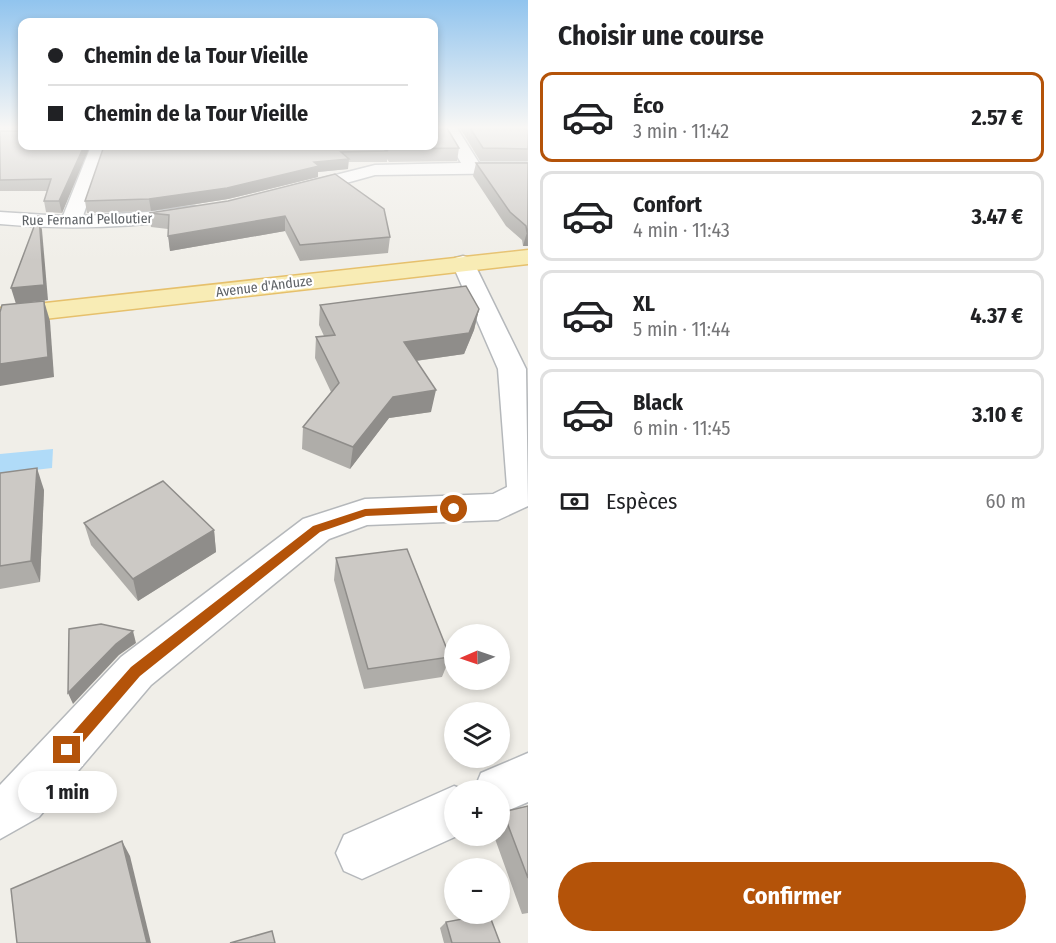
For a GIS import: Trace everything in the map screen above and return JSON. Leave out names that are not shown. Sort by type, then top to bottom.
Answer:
[{"type":"main road","name":"Avenue d'Anduze","points":[[0,316],[528,257]]},
{"type":"street","points":[[71,222],[89,172]]},
{"type":"street","points":[[286,193],[367,172]]},
{"type":"street","name":"Rue Fernand Pelloutier","points":[[0,218],[71,222],[151,219],[217,208]]},
{"type":"street","points":[[0,814],[22,800],[136,671],[316,529],[365,512],[498,507],[526,498],[512,369],[463,263]]},
{"type":"street","points":[[510,785],[528,777]]},
{"type":"street","points":[[362,854],[444,816]]},
{"type":"water","points":[[53,449],[52,468],[0,474],[0,454]]},
{"type":"building","points":[[0,172],[72,172],[59,201],[44,201],[51,179],[0,180]]},
{"type":"building","points":[[95,172],[294,172],[227,188],[149,199],[85,201]]},
{"type":"building","points":[[482,172],[528,172],[528,232],[526,226],[510,212]]},
{"type":"building","points":[[335,174],[384,209],[390,237],[300,245],[285,216],[168,236],[169,215],[149,213],[228,201]]},
{"type":"building","points":[[38,216],[44,285],[11,288]]},
{"type":"building","points":[[466,286],[479,309],[469,333],[404,342],[436,390],[393,397],[353,447],[303,427],[339,383],[316,337],[335,335],[320,305]]},
{"type":"building","points":[[44,301],[48,357],[0,364],[2,305]]},
{"type":"building","points":[[37,468],[31,561],[0,566],[0,473]]},
{"type":"building","points":[[163,481],[214,530],[133,579],[84,523]]},
{"type":"building","points":[[407,549],[444,642],[444,658],[368,669],[336,558]]},
{"type":"building","points":[[101,624],[133,631],[116,644],[68,693],[69,629]]},
{"type":"building","points":[[528,806],[528,878],[510,830],[510,810]]},
{"type":"building","points":[[122,841],[147,943],[17,943],[11,889]]},
{"type":"building","points":[[447,924],[493,924],[500,943],[452,943]]},
{"type":"building","points":[[272,931],[275,943],[230,943]]},
{"type":"route","points":[[67,750],[136,671],[316,529],[365,512],[454,509]]}]
